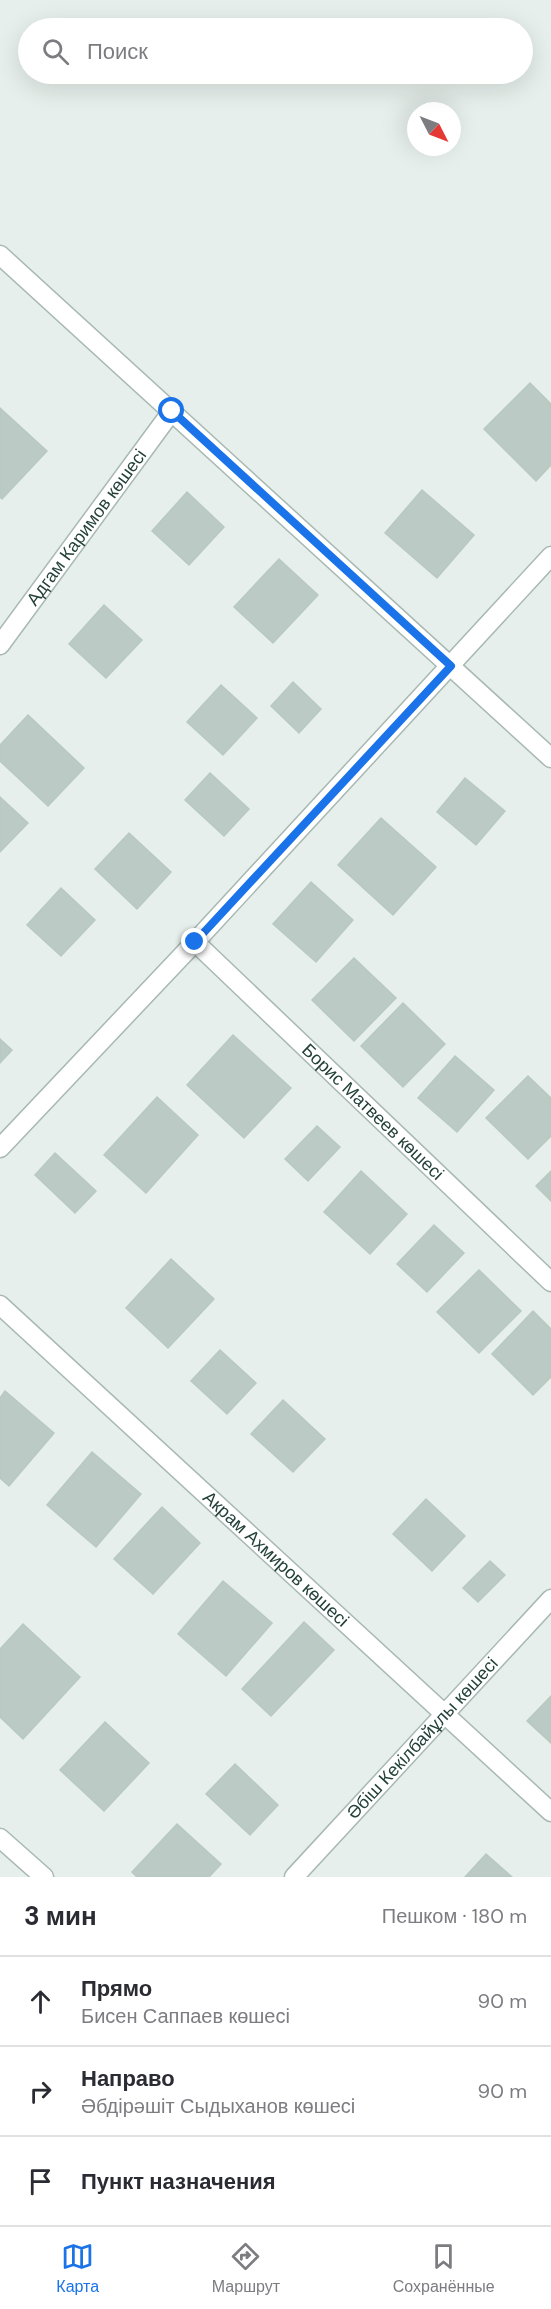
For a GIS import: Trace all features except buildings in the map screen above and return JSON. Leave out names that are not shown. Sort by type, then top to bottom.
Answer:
[{"type":"street","points":[[0,255],[551,758]]},
{"type":"street","name":"Адгам Каримов көшесі","points":[[0,645],[172,411]]},
{"type":"street","points":[[0,1148],[195,942],[551,556]]},
{"type":"street","name":"Борис Матвеев көшесі","points":[[195,942],[551,1282]]},
{"type":"street","name":"Акрам Ахмиров көшесі","points":[[0,1305],[551,1812]]},
{"type":"street","name":"Әбіш Кекілбайұлы көшесі","points":[[294,1877],[446,1716],[551,1599]]},
{"type":"street","points":[[0,1838],[44,1877]]},
{"type":"route","points":[[172,411],[451,666],[195,942]]}]
